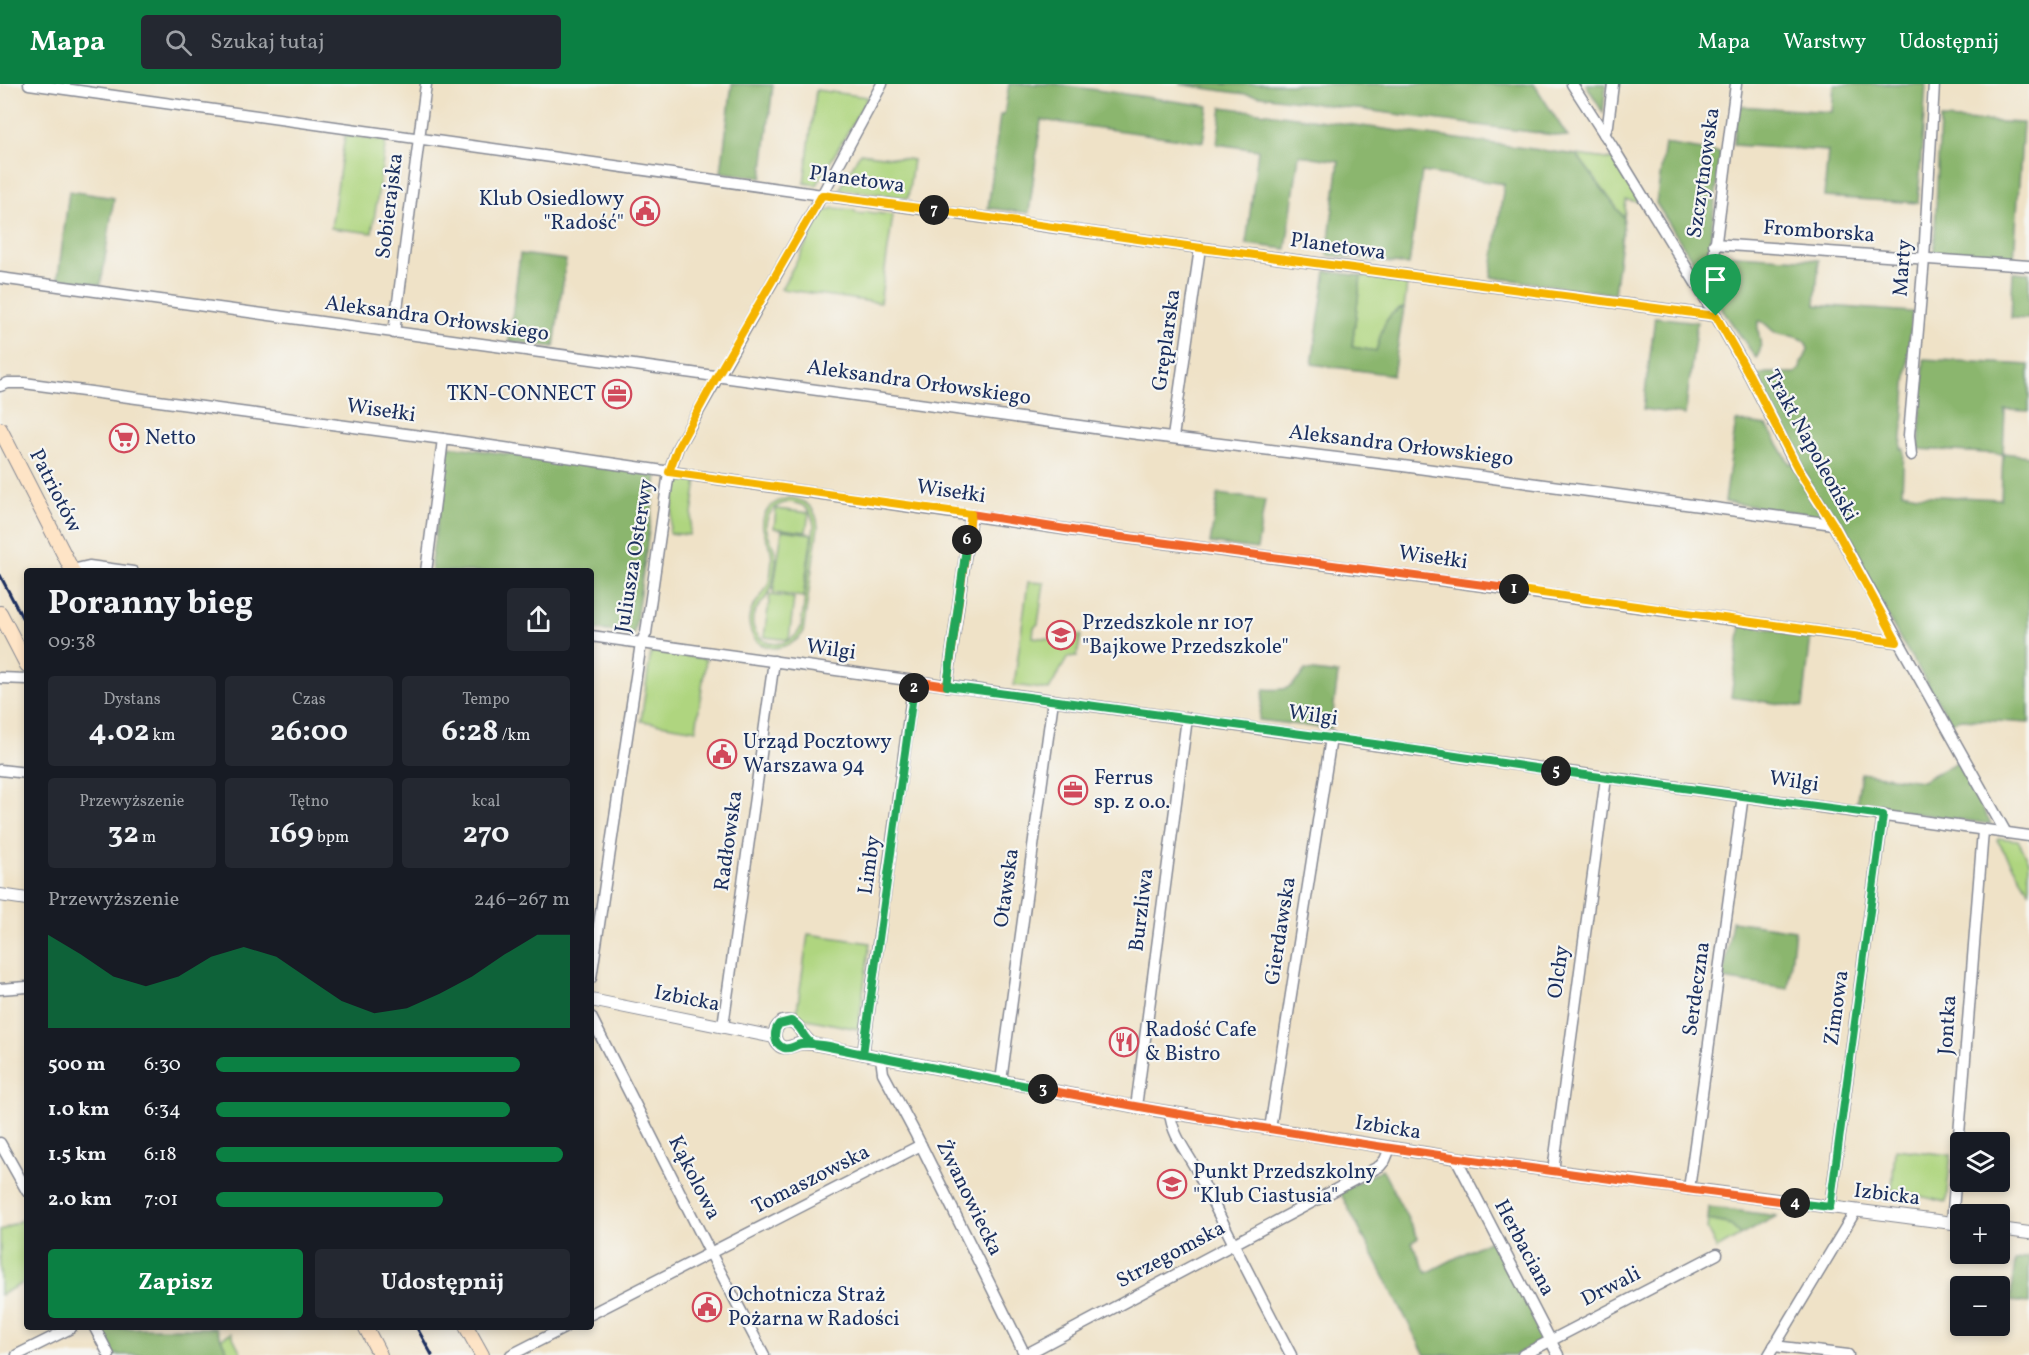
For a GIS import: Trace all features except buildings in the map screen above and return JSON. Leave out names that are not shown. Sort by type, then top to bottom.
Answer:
[{"type":"main road","name":"Patriotów","points":[[0,429],[71,568]]},
{"type":"main road","points":[[0,613],[24,659]]},
{"type":"main road","points":[[367,1330],[380,1355]]},
{"type":"main road","points":[[468,1330],[482,1355]]},
{"type":"street","name":"Planetowa","points":[[29,84],[1200,248],[1716,316]]},
{"type":"street","name":"Sobierajska","points":[[394,333],[426,84]]},
{"type":"street","name":"Juliusza Osterwy","points":[[594,958],[641,643],[646,633],[669,472],[678,447],[822,195],[882,84]]},
{"type":"street","name":"Trakt Napoleoński","points":[[1572,84],[1716,316],[1798,469],[1833,524],[1897,642],[2006,833]]},
{"type":"street","points":[[1604,134],[1608,126],[1612,84]]},
{"type":"street","name":"Szczytnowska","points":[[1708,304],[1736,84]]},
{"type":"street","name":"Marty","points":[[1911,455],[1909,435],[1924,259],[1934,84]]},
{"type":"street","name":"Fromborska","points":[[1714,244],[2029,266]]},
{"type":"street","name":"Gręplarska","points":[[1173,437],[1200,248]]},
{"type":"street","name":"Aleksandra Orłowskiego","points":[[0,278],[394,333],[1833,524]]},
{"type":"street","name":"Wisełki","points":[[0,386],[24,382],[443,439],[1103,535],[1897,642]]},
{"type":"street","points":[[426,568],[443,439]]},
{"type":"street","points":[[947,686],[971,514]]},
{"type":"street","points":[[83,568],[89,566],[104,568]]},
{"type":"street","name":"Wilgi","points":[[594,636],[2029,836]]},
{"type":"street","name":"Radłowska","points":[[723,1026],[774,661]]},
{"type":"street","points":[[0,678],[24,679]]},
{"type":"street","name":"Limby","points":[[863,1054],[915,681]]},
{"type":"street","name":"Otawska","points":[[1001,1081],[1053,700]]},
{"type":"street","name":"Burzliwa","points":[[1136,1107],[1187,718]]},
{"type":"street","name":"Gierdawska","points":[[1270,1129],[1331,738]]},
{"type":"street","points":[[0,770],[24,773]]},
{"type":"street","name":"Olchy","points":[[1552,1171],[1606,778]]},
{"type":"street","name":"Serdeczna","points":[[1689,1189],[1743,795]]},
{"type":"street","name":"Zimowa","points":[[1830,1207],[1883,815]]},
{"type":"street","name":"Jontka","points":[[1957,1204],[1983,831]]},
{"type":"street","points":[[0,895],[24,899]]},
{"type":"street","points":[[0,989],[24,987]]},
{"type":"street","name":"Izbicka","points":[[594,1001],[774,1037]]},
{"type":"street","points":[[787,1021],[796,1023],[800,1038],[790,1048],[777,1044],[774,1037],[776,1027],[787,1021]]},
{"type":"street","name":"Kąkolowa","points":[[594,1023],[765,1355]]},
{"type":"street","name":"Izbicka","points":[[800,1038],[813,1044],[881,1058],[1170,1113],[1456,1158],[1950,1222]]},
{"type":"street","name":"Żwanowiecka","points":[[881,1058],[883,1073],[921,1144],[1025,1355]]},
{"type":"street","points":[[1170,1113],[1174,1131],[1196,1169],[1291,1355]]},
{"type":"street","points":[[0,1143],[24,1186]]},
{"type":"street","name":"Tomaszowska","points":[[594,1312],[921,1144]]},
{"type":"street","name":"Strzegomska","points":[[1025,1355],[1380,1166],[1390,1148]]},
{"type":"street","name":"Herbaciana","points":[[1456,1158],[1558,1355]]},
{"type":"street","points":[[1848,1355],[1771,1350],[1856,1210]]},
{"type":"street","points":[[2010,1230],[2029,1233]]},
{"type":"street","name":"Drwali","points":[[1523,1355],[1717,1254]]},
{"type":"street","points":[[17,1355],[67,1330]]},
{"type":"street","points":[[96,1330],[109,1355]]},
{"type":"street","points":[[512,1355],[560,1330]]},
{"type":"green space","points":[[732,84],[773,85],[762,178],[721,172]]},
{"type":"green space","points":[[1009,84],[1055,84],[1208,106],[1203,142],[1041,120],[1029,213],[988,208],[1000,115],[1004,115]]},
{"type":"green space","points":[[1179,84],[1534,84],[1568,137],[1223,91]]},
{"type":"green space","points":[[1586,84],[1606,84],[1603,113]]},
{"type":"green space","points":[[1834,84],[1926,84],[1918,203],[1824,197],[1828,151],[1733,145],[1738,106],[1832,112]]},
{"type":"green space","points":[[816,90],[868,97],[817,185],[804,183]]},
{"type":"green space","points":[[1222,107],[1577,155],[1624,218],[1614,294],[1491,277],[1504,184],[1422,172],[1409,265],[1327,255],[1339,161],[1299,155],[1286,249],[1246,244],[1258,150],[1217,144]]},
{"type":"green space","points":[[1940,119],[2023,123],[2014,259],[1934,254]]},
{"type":"green space","points":[[345,135],[386,141],[372,233],[331,228]]},
{"type":"green space","points":[[1665,144],[1721,153],[1705,280],[1656,203]]},
{"type":"green space","points":[[860,153],[913,160],[908,198],[840,189]]},
{"type":"green space","points":[[1577,155],[1614,160],[1640,202],[1626,200],[1624,218]]},
{"type":"green space","points":[[69,191],[114,198],[101,285],[58,278]]},
{"type":"green space","points":[[833,208],[854,210],[862,214],[866,212],[893,215],[880,303],[781,289],[824,212]]},
{"type":"green space","points":[[520,254],[566,260],[554,347],[509,341]]},
{"type":"green space","points":[[1720,254],[1819,260],[1815,305],[1912,312],[1901,449],[1904,449],[1902,492],[1917,495],[2001,499],[2003,454],[1919,449],[1924,359],[2029,365],[2029,411],[2005,410],[2003,453],[2029,456],[2029,723],[1962,719],[1951,722],[1902,642],[1834,518],[1725,502],[1736,421],[1767,426],[1790,464],[1799,460],[1753,377],[1766,373],[1795,373],[1800,369],[1808,349],[1805,341],[1776,333],[1760,321],[1758,327],[1760,349],[1756,358],[1715,299]]},
{"type":"green space","points":[[1326,271],[1361,276],[1352,347],[1376,351],[1388,319],[1397,310],[1404,308],[1393,375],[1312,364]]},
{"type":"green space","points":[[2013,272],[2029,273],[2029,319],[2011,318]]},
{"type":"green space","points":[[1361,276],[1407,284],[1404,308],[1397,310],[1388,319],[1376,351],[1352,347]]},
{"type":"green space","points":[[1655,317],[1697,322],[1685,415],[1643,409]]},
{"type":"green space","points":[[449,446],[657,475],[634,634],[594,629],[594,568],[432,568]]},
{"type":"green space","points":[[677,477],[697,480],[689,535],[669,533]]},
{"type":"green space","points":[[1218,494],[1265,500],[1257,549],[1210,543]]},
{"type":"green space","points":[[789,498],[801,500],[810,506],[818,527],[803,633],[788,645],[770,647],[756,640],[751,632],[749,616],[770,578],[772,554],[763,530],[764,516],[771,506]],"holes":[[[789,502],[807,509],[812,516],[814,526],[801,627],[790,639],[776,644],[761,639],[756,633],[753,619],[756,610],[771,589],[775,572],[775,553],[767,531],[767,520],[775,508]]]},
{"type":"green space","points":[[776,509],[809,513],[806,532],[774,528]]},
{"type":"green space","points":[[782,530],[812,534],[803,597],[773,593]]},
{"type":"green space","points":[[1028,582],[1044,583],[1038,624],[1034,627],[1033,637],[1056,640],[1065,632],[1081,635],[1077,656],[1068,657],[1049,690],[1014,685]]},
{"type":"green space","points":[[770,595],[794,598],[789,640],[764,637]]},
{"type":"green space","points":[[1741,625],[1811,635],[1803,707],[1731,697]]},
{"type":"green space","points":[[651,651],[706,659],[696,730],[641,721]]},
{"type":"green space","points":[[1305,670],[1338,674],[1331,729],[1259,720],[1264,689],[1278,690],[1293,685]]},
{"type":"green space","points":[[1957,762],[1991,824],[1856,805],[1861,773],[1922,781]]},
{"type":"green space","points":[[1998,838],[2018,840],[2029,861],[2029,891],[1997,840]]},
{"type":"green space","points":[[1732,921],[1795,930],[1788,989],[1723,979]]},
{"type":"green space","points":[[808,934],[870,943],[858,1029],[796,1017]]},
{"type":"green space","points":[[1895,1149],[1950,1155],[1946,1202],[1892,1190]]},
{"type":"green space","points":[[1382,1169],[1418,1238],[1412,1243],[1427,1273],[1494,1238],[1546,1338],[1516,1355],[1425,1355],[1340,1192]]},
{"type":"green space","points":[[1709,1207],[1777,1216],[1741,1235],[1729,1224],[1708,1220]]},
{"type":"green space","points":[[24,1219],[24,1283],[0,1295],[0,1231]]},
{"type":"green space","points":[[1708,1220],[1729,1224],[1741,1235],[1717,1249],[1707,1229]]},
{"type":"green space","points":[[2029,1257],[2029,1303],[2010,1301],[2015,1261]]},
{"type":"green space","points":[[100,1330],[217,1330],[228,1353],[221,1355],[113,1355]]},
{"type":"green space","points":[[231,1333],[242,1355],[221,1355],[228,1353],[221,1338]]},
{"type":"railway","points":[[0,575],[24,621]]},
{"type":"railway","points":[[418,1330],[432,1355]]},
{"type":"place","name":"Klub Osiedlowy \"Radość\"","points":[[645,211]]},
{"type":"place","name":"TKN-CONNECT","points":[[617,394]]},
{"type":"place","name":"Netto","points":[[124,438]]},
{"type":"place","name":"Przedszkole nr 107 \"Bajkowe Przedszkole\"","points":[[1061,635]]},
{"type":"place","name":"Urząd Pocztowy Warszawa 94","points":[[722,754]]},
{"type":"place","name":"Ferrus sp. z o.o.","points":[[1073,790]]},
{"type":"place","name":"Radość Cafe & Bistro","points":[[1124,1042]]},
{"type":"place","name":"Punkt Przedszkolny \"Klub Ciastusia\"","points":[[1172,1184]]},
{"type":"place","name":"Ochotnicza Straż Pożarna w Radości","points":[[707,1307]]},
{"type":"route","points":[[1716,316],[822,195],[717,376],[678,447],[669,472],[971,514],[959,600],[947,686],[1883,815],[1830,1207],[1456,1158],[1136,1107],[813,1044],[804,1037],[799,1026],[791,1021],[782,1022],[776,1027],[774,1037],[777,1044],[790,1048],[799,1044],[813,1044],[863,1054],[888,875],[915,681],[947,686],[971,514],[1091,533],[1897,642],[1833,524],[1798,469],[1716,316]]}]
